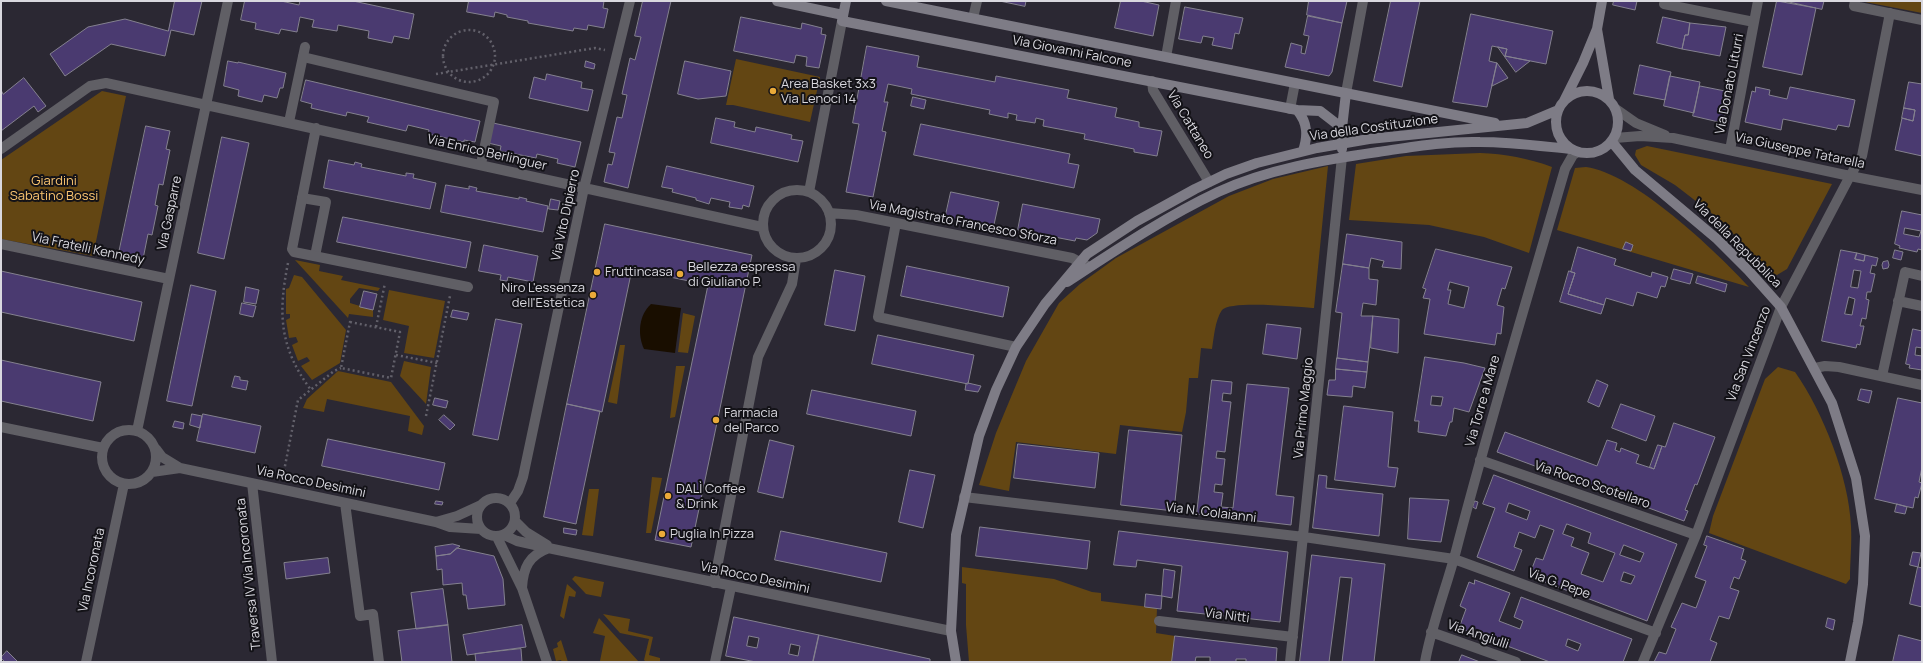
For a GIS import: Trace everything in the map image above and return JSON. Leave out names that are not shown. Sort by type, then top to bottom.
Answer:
[{"type":"street","name":"Via Gasparre","points":[[137,431],[228,1]]},
{"type":"street","name":"Via Vito Dipierro","points":[[510,503],[518,491],[523,477],[584,188],[630,1]]},
{"type":"street","name":"Via Giovanni Falcone","points":[[778,1],[843,18],[1152,81],[1294,109],[1320,111],[1342,128]]},
{"type":"street","points":[[809,192],[846,1]]},
{"type":"street","points":[[886,1],[1509,125]]},
{"type":"street","points":[[973,18],[977,1]]},
{"type":"street","points":[[1166,57],[1176,1]]},
{"type":"street","points":[[1342,157],[1342,128],[1346,93],[1363,1]]},
{"type":"street","points":[[1564,101],[1581,91],[1600,93],[1608,99],[1616,109],[1619,119],[1618,129],[1614,140],[1600,151],[1585,154],[1574,150],[1558,136],[1556,119],[1558,110],[1583,63],[1597,29],[1602,1]]},
{"type":"street","name":"Via Donato Liturri","points":[[1665,1],[1664,4],[1754,22]]},
{"type":"street","name":"Via Donato Liturri","points":[[1730,150],[1758,1]]},
{"type":"street","points":[[1855,1],[1854,6],[1922,20]]},
{"type":"street","name":"Via San Vincenzo","points":[[1643,662],[1696,535],[1781,306],[1862,156],[1890,13]]},
{"type":"street","points":[[1597,29],[1608,99]]},
{"type":"street","points":[[289,122],[305,47]]},
{"type":"street","points":[[303,57],[494,102],[481,164]]},
{"type":"street","name":"Via Cattaneo","points":[[1152,81],[1153,90],[1209,182]]},
{"type":"street","name":"Via Enrico Berlinguer","points":[[1,149],[90,86],[106,83],[481,164],[762,227]]},
{"type":"street","points":[[1295,83],[1294,109],[1304,118],[1306,127],[1307,136],[1303,151]]},
{"type":"street","name":"Via Giuseppe Tatarella","points":[[1616,109],[1636,123],[1673,138]]},
{"type":"street","name":"Via della Costituzione","points":[[956,662],[951,631],[956,535],[979,436],[996,390],[1016,347],[1045,304],[1087,254],[1136,221],[1209,182],[1257,163],[1303,151],[1377,138],[1528,123],[1558,110]]},
{"type":"street","points":[[316,128],[292,249],[294,252],[468,287]]},
{"type":"street","name":"Via Giuseppe Tatarella","points":[[1614,140],[1640,136],[1673,138],[1922,190]]},
{"type":"street","name":"Via della Repubblica","points":[[1614,140],[1635,170],[1717,239],[1781,306],[1815,368],[1832,403],[1856,478],[1865,536],[1863,584],[1858,622],[1850,662]]},
{"type":"street","name":"Via della Costituzione","points":[[1062,285],[1162,221],[1217,193],[1250,179],[1298,166],[1342,157],[1455,142],[1493,142],[1574,150]]},
{"type":"street","name":"Via Torre a Mare","points":[[1425,662],[1430,632],[1454,559],[1480,460],[1565,169],[1574,150]]},
{"type":"street","name":"Via Primo Maggio","points":[[1290,662],[1342,157]]},
{"type":"street","points":[[797,189],[818,196],[825,204],[829,213],[831,224],[830,234],[825,244],[817,252],[807,257],[796,259],[777,253],[764,237],[762,227],[763,216],[767,205],[775,196],[786,191],[797,189]]},
{"type":"street","points":[[302,198],[326,202],[315,256]]},
{"type":"street","name":"Via Magistrato Francesco Sforza","points":[[829,213],[856,215],[1072,258],[1089,267]]},
{"type":"street","points":[[896,224],[878,317],[1016,347]]},
{"type":"street","name":"Via Fratelli Kennedy","points":[[1,244],[169,279]]},
{"type":"street","points":[[714,584],[758,357],[792,284],[796,259]]},
{"type":"street","points":[[1882,376],[1905,272],[1922,276]]},
{"type":"street","points":[[1898,301],[1922,306]]},
{"type":"street","points":[[1815,368],[1839,366],[1922,384]]},
{"type":"street","points":[[1,427],[103,448]]},
{"type":"street","points":[[129,430],[137,431],[148,438],[156,449],[156,465],[152,472],[140,482],[124,484],[117,482],[106,472],[102,457],[103,448],[113,435],[129,430]]},
{"type":"street","name":"Via Rocco Desimini","points":[[156,449],[162,457],[180,468],[436,522],[450,527],[481,529],[491,536],[501,536],[551,549],[714,584],[951,631]]},
{"type":"street","name":"Via Rocco Scotellaro","points":[[1480,460],[1696,535]]},
{"type":"street","name":"Via Rocco Desimini","points":[[152,472],[180,468]]},
{"type":"street","name":"Traversa IV Via Incoronata","points":[[252,483],[272,662]]},
{"type":"street","name":"Via Incoronata","points":[[86,662],[124,484]]},
{"type":"street","name":"Via Rocco Desimini","points":[[436,522],[457,516],[481,505],[485,501],[498,498],[510,503],[514,510],[516,521],[526,532],[551,549]]},
{"type":"street","name":"Via N. Colaianni","points":[[964,498],[1304,537],[1454,559]]},
{"type":"street","points":[[345,503],[360,616],[373,614],[379,662]]},
{"type":"street","points":[[481,505],[477,518],[481,529]]},
{"type":"street","points":[[516,521],[511,530],[501,536],[522,588],[547,662]]},
{"type":"street","points":[[522,588],[523,575],[532,557],[539,552],[551,549]]},
{"type":"street","name":"Via G. Pepe","points":[[1454,559],[1656,632]]},
{"type":"street","points":[[715,662],[731,587]]},
{"type":"street","name":"Via Nitti","points":[[1159,621],[1293,636]]},
{"type":"street","name":"Via Angiulli","points":[[1430,632],[1516,662]]},
{"type":"path","points":[[461,30],[478,31],[485,35],[495,49],[494,64],[488,75],[480,80],[472,82],[458,80],[447,72],[442,56],[443,47],[453,34],[461,30]]},
{"type":"path","points":[[434,74],[596,48],[617,52]]},
{"type":"path","points":[[292,249],[282,292],[282,314],[285,340],[294,362],[311,390]]},
{"type":"path","points":[[376,327],[387,271]]},
{"type":"path","points":[[426,416],[453,284]]},
{"type":"path","points":[[280,489],[298,400],[334,371],[341,368],[391,378],[400,332],[350,322],[341,368]]},
{"type":"path","points":[[396,355],[437,363]]},
{"type":"green space","points":[[1860,1],[1922,1],[1922,13]]},
{"type":"green space","name":"Area Basket 3x3 Via Lenoci 14","points":[[736,59],[820,77],[810,122],[733,105],[726,105]]},
{"type":"green space","name":"Giardini Sabatino Bossi","points":[[102,91],[126,96],[93,256],[1,239],[1,160]]},
{"type":"green space","points":[[1647,146],[1832,184],[1787,269],[1777,275],[1766,271],[1723,222],[1675,185],[1641,165],[1635,155],[1636,150]]},
{"type":"green space","points":[[1480,153],[1516,157],[1552,167],[1529,253],[1484,237],[1429,225],[1349,220],[1356,164],[1406,156]]},
{"type":"green space","points":[[1328,166],[1314,308],[1238,305],[1222,310],[1216,324],[1212,349],[1201,348],[1198,378],[1189,378],[1186,412],[1182,432],[1120,425],[1116,454],[1016,442],[1009,491],[979,485],[996,433],[1026,361],[1059,303],[1080,284],[1116,258],[1229,196],[1273,179]]},
{"type":"green space","points":[[1586,167],[1605,172],[1627,183],[1650,198],[1696,235],[1749,287],[1557,230],[1575,168]]},
{"type":"green space","points":[[295,260],[320,265],[319,271],[343,276],[341,280],[380,288],[378,291],[359,288],[350,299],[350,303],[373,310],[373,317],[349,314],[348,318]]},
{"type":"green space","points":[[294,275],[302,277],[346,330],[340,363],[312,380],[301,366],[310,361],[307,357],[298,361],[292,345],[298,342],[296,337],[289,338],[286,320],[290,318],[290,314],[286,314],[286,289],[289,288]]},
{"type":"green space","points":[[389,290],[445,301],[434,358],[404,353],[409,326],[383,320]]},
{"type":"green space","points":[[683,313],[695,316],[688,353],[678,352]]},
{"type":"green space","points":[[620,345],[625,345],[617,404],[608,402]]},
{"type":"green space","points":[[404,361],[431,367],[426,404],[400,376]]},
{"type":"green space","points":[[676,366],[685,366],[675,417],[670,418]]},
{"type":"green space","points":[[1778,367],[1795,372],[1815,406],[1833,446],[1840,466],[1849,507],[1851,526],[1850,579],[1846,584],[1709,533],[1713,516],[1765,379]]},
{"type":"green space","points":[[338,371],[391,382],[424,426],[422,435],[408,431],[410,416],[327,399],[324,412],[303,408],[307,399]]},
{"type":"green space","points":[[652,477],[662,478],[651,533],[646,533]]},
{"type":"green space","points":[[589,489],[599,489],[593,536],[582,535]]},
{"type":"green space","points":[[962,567],[1054,579],[1092,592],[1101,593],[1101,601],[1157,608],[1156,633],[1175,636],[1172,662],[969,662],[966,625],[966,584],[962,583]]},
{"type":"green space","points":[[575,576],[604,582],[601,597],[586,594],[572,579]]},
{"type":"green space","points":[[567,584],[576,592],[575,597],[569,596],[564,619],[560,616]]},
{"type":"green space","points":[[603,614],[630,619],[628,631],[653,637],[649,655],[660,658],[660,662],[646,662],[644,660],[649,639],[620,633]]},
{"type":"green space","points":[[599,618],[639,662],[600,661],[605,636],[593,633]]},
{"type":"green space","points":[[561,640],[568,662],[562,662],[561,660],[556,661],[553,649],[558,647],[557,643]]},
{"type":"shaded area","points":[[651,304],[681,308],[675,353],[644,349],[640,337],[640,325],[647,308]]},
{"type":"building","points":[[175,1],[202,1],[194,35],[171,30],[165,56],[111,44],[65,76],[50,54],[88,27],[125,19],[168,31]]},
{"type":"building","points":[[245,1],[281,1],[299,5],[300,1],[353,1],[414,14],[409,39],[394,36],[392,43],[368,38],[369,31],[338,25],[337,31],[312,27],[314,20],[300,17],[297,32],[281,29],[279,34],[255,29],[256,23],[241,20]]},
{"type":"building","points":[[469,1],[604,1],[603,8],[608,9],[604,28],[588,25],[587,30],[574,28],[573,31],[528,23],[528,21],[507,17],[507,15],[495,12],[494,17],[467,12]]},
{"type":"building","points":[[643,1],[671,1],[628,188],[604,182],[608,164],[612,165],[615,153],[609,152],[617,117],[622,118],[627,95],[622,94],[630,58],[635,60],[641,37],[635,36]]},
{"type":"building","points":[[1000,1],[1026,1],[1025,6]]},
{"type":"building","points":[[1121,1],[1141,1],[1159,5],[1153,36],[1115,28]]},
{"type":"building","points":[[1309,1],[1347,1],[1342,23],[1307,15]]},
{"type":"building","points":[[1391,1],[1420,1],[1402,87],[1374,81]]},
{"type":"building","points":[[1614,1],[1637,1],[1635,10],[1613,5]]},
{"type":"building","points":[[1777,1],[1816,8],[1802,75],[1763,67]]},
{"type":"building","points":[[1785,1],[1824,1],[1822,9]]},
{"type":"building","points":[[1185,7],[1243,18],[1239,34],[1235,33],[1232,49],[1212,45],[1214,38],[1203,36],[1201,43],[1179,39]]},
{"type":"building","points":[[1471,14],[1553,31],[1546,64],[1505,56],[1507,49],[1492,46],[1489,61],[1497,63],[1487,107],[1453,102]]},
{"type":"building","points":[[1308,16],[1342,23],[1332,72],[1329,76],[1285,67],[1291,43],[1302,46],[1301,53],[1305,54],[1309,36],[1304,35]]},
{"type":"building","points":[[741,17],[801,29],[802,23],[822,28],[821,34],[826,35],[819,68],[806,66],[807,57],[796,55],[794,63],[734,51]]},
{"type":"building","points":[[1663,17],[1690,23],[1688,35],[1685,35],[1682,49],[1657,43]]},
{"type":"building","points":[[1690,23],[1726,27],[1720,56],[1682,49],[1685,35],[1688,35]]},
{"type":"building","points":[[867,46],[919,56],[917,67],[995,82],[996,76],[1069,90],[1067,98],[1117,108],[1115,117],[1139,122],[1139,127],[1162,131],[1157,156],[1134,152],[1134,149],[1084,139],[1085,134],[1043,126],[1044,120],[1036,118],[1035,123],[1016,120],[1017,115],[1008,113],[1008,118],[989,114],[990,110],[911,94],[912,89],[888,84],[884,102],[888,102],[882,131],[886,132],[873,197],[846,192],[859,124],[853,123]]},
{"type":"building","points":[[1498,47],[1507,49],[1505,56],[1530,61],[1516,72]]},
{"type":"building","points":[[228,61],[286,73],[283,88],[280,88],[277,98],[264,95],[262,102],[238,96],[239,90],[224,86]]},
{"type":"building","points":[[586,61],[595,64],[594,69],[585,67]]},
{"type":"building","points":[[685,61],[731,71],[726,96],[698,99],[678,94]]},
{"type":"building","points":[[1497,63],[1508,78],[1492,86]]},
{"type":"building","points":[[1640,65],[1671,72],[1665,100],[1634,94]]},
{"type":"building","points":[[547,74],[582,82],[581,88],[593,90],[588,111],[529,98],[534,77],[545,80]]},
{"type":"building","points":[[1670,76],[1700,82],[1694,113],[1664,106]]},
{"type":"building","points":[[24,78],[46,106],[38,112],[34,106],[1,131],[1,90],[3,94]]},
{"type":"building","points":[[306,80],[480,121],[475,142],[464,140],[464,142],[428,134],[429,130],[408,125],[406,131],[367,122],[369,117],[347,112],[346,116],[311,108],[312,104],[301,101]]},
{"type":"building","points":[[1909,82],[1922,84],[1922,156],[1895,150],[1902,118],[1913,121],[1915,110],[1904,108]]},
{"type":"building","points":[[1700,86],[1730,92],[1723,123],[1693,116]]},
{"type":"building","points":[[1756,87],[1770,90],[1769,95],[1787,99],[1790,87],[1855,100],[1849,127],[1838,125],[1836,130],[1783,119],[1781,130],[1745,122],[1752,91],[1755,92]]},
{"type":"building","points":[[913,97],[926,100],[924,109],[911,106]]},
{"type":"building","points":[[1904,108],[1915,110],[1913,121],[1902,118]]},
{"type":"building","points":[[716,118],[735,122],[734,127],[755,132],[756,127],[792,135],[791,139],[803,141],[798,162],[711,143]]},
{"type":"building","points":[[493,123],[581,142],[575,167],[557,163],[558,159],[537,154],[536,158],[500,151],[501,146],[488,143]]},
{"type":"building","points":[[921,124],[1070,154],[1068,163],[1079,165],[1074,188],[914,155]]},
{"type":"building","points":[[146,126],[170,131],[166,149],[170,150],[163,185],[159,184],[155,205],[158,206],[152,235],[148,234],[143,259],[119,253]]},
{"type":"building","points":[[222,137],[249,143],[224,259],[198,253]]},
{"type":"building","points":[[329,160],[354,165],[355,162],[362,164],[361,167],[406,176],[406,173],[414,174],[413,178],[436,183],[430,209],[324,188]]},
{"type":"building","points":[[667,166],[754,186],[749,207],[743,205],[742,209],[729,207],[730,202],[711,198],[709,204],[696,200],[696,198],[672,192],[673,189],[662,187]]},
{"type":"building","points":[[446,185],[469,189],[469,186],[477,188],[476,191],[519,199],[519,197],[527,199],[526,201],[548,206],[543,232],[441,212]]},
{"type":"building","points":[[951,192],[999,202],[993,229],[945,219]]},
{"type":"building","points":[[551,199],[560,201],[558,210],[549,209]]},
{"type":"building","points":[[1023,204],[1100,219],[1097,233],[1087,240],[1076,238],[1075,241],[1018,230]]},
{"type":"building","points":[[1902,211],[1922,215],[1922,250],[1918,249],[1917,252],[1899,248],[1900,246],[1895,244]],"holes":[[[1905,228],[1921,231],[1919,237],[1904,234]]]},
{"type":"building","points":[[343,217],[471,242],[466,268],[337,242]]},
{"type":"building","points":[[605,224],[752,255],[691,547],[655,540],[708,285],[632,269],[602,412],[567,404]]},
{"type":"building","points":[[1347,234],[1402,242],[1401,269],[1382,267],[1384,261],[1371,258],[1369,268],[1343,264]]},
{"type":"building","points":[[1626,242],[1633,245],[1631,251],[1623,249]]},
{"type":"building","points":[[484,245],[538,256],[533,282],[508,277],[507,281],[500,280],[501,275],[479,271]]},
{"type":"building","points":[[1578,247],[1616,259],[1614,265],[1651,277],[1652,272],[1668,277],[1665,287],[1661,286],[1657,298],[1637,292],[1633,306],[1606,298],[1604,305],[1568,294],[1575,273],[1571,272]]},
{"type":"building","points":[[1436,249],[1512,267],[1505,289],[1502,288],[1497,305],[1504,307],[1501,334],[1497,333],[1495,345],[1424,334],[1430,299],[1423,298],[1426,289],[1423,288]],"holes":[[[1450,282],[1469,287],[1464,308],[1448,304],[1451,290],[1448,290]]]},
{"type":"building","points":[[1841,250],[1857,253],[1855,259],[1864,261],[1865,255],[1878,258],[1876,266],[1872,265],[1870,273],[1875,274],[1871,292],[1867,292],[1866,299],[1869,300],[1866,319],[1862,318],[1860,326],[1864,326],[1860,345],[1857,344],[1856,348],[1822,341]],"holes":[[[1854,270],[1861,271],[1858,288],[1851,287]],[[1849,297],[1855,299],[1852,315],[1845,314]]]},
{"type":"building","points":[[1895,250],[1903,252],[1901,260],[1893,258]]},
{"type":"building","points":[[1857,253],[1865,255],[1864,261],[1855,259]]},
{"type":"building","points":[[1888,261],[1888,268],[1883,269],[1883,262]]},
{"type":"building","points":[[1343,264],[1369,268],[1369,279],[1378,280],[1376,305],[1363,303],[1361,316],[1373,316],[1368,362],[1337,358],[1342,313],[1336,312]]},
{"type":"building","points":[[907,266],[1009,287],[1003,317],[901,296]]},
{"type":"building","points":[[1674,269],[1693,274],[1690,284],[1671,279]]},
{"type":"building","points":[[835,270],[865,276],[855,331],[825,325]]},
{"type":"building","points":[[1,271],[142,302],[134,341],[1,312]]},
{"type":"building","points":[[1569,271],[1575,273],[1568,294],[1604,305],[1601,314],[1560,302]]},
{"type":"building","points":[[1698,276],[1727,284],[1725,292],[1696,283]]},
{"type":"building","points":[[191,285],[216,291],[192,406],[167,401]]},
{"type":"building","points":[[246,287],[259,290],[256,304],[244,302]]},
{"type":"building","points":[[364,291],[377,294],[373,310],[360,307]]},
{"type":"building","points":[[242,303],[256,306],[253,317],[240,314]]},
{"type":"building","points":[[453,310],[469,313],[467,320],[451,317]]},
{"type":"building","points":[[1373,316],[1399,319],[1398,353],[1371,348]]},
{"type":"building","points":[[496,319],[522,324],[498,440],[473,435]]},
{"type":"building","points":[[1267,324],[1301,328],[1297,359],[1263,354]]},
{"type":"building","points":[[1913,329],[1922,331],[1922,348],[1916,347],[1915,355],[1922,356],[1922,370],[1909,368],[1910,365],[1906,364]]},
{"type":"building","points":[[878,335],[974,355],[968,384],[872,364]]},
{"type":"building","points":[[1425,357],[1485,368],[1469,412],[1454,408],[1452,422],[1450,422],[1446,436],[1418,432],[1419,421],[1415,421]],"holes":[[[1432,396],[1443,397],[1441,406],[1431,405]]]},
{"type":"building","points":[[1337,358],[1368,362],[1367,372],[1336,369]]},
{"type":"building","points":[[1,360],[101,382],[93,421],[1,401]]},
{"type":"building","points":[[1336,369],[1367,372],[1365,388],[1353,386],[1352,397],[1327,395],[1329,380],[1335,380]]},
{"type":"building","points":[[235,376],[240,377],[240,380],[248,381],[246,390],[232,387]]},
{"type":"building","points":[[1212,380],[1232,382],[1231,394],[1223,393],[1222,401],[1231,402],[1225,452],[1217,451],[1216,458],[1225,459],[1222,485],[1215,484],[1214,492],[1223,493],[1221,507],[1233,508],[1247,384],[1289,388],[1276,495],[1294,497],[1291,525],[1197,514]]},
{"type":"building","points":[[1597,380],[1608,385],[1599,407],[1588,402]]},
{"type":"building","points":[[968,383],[981,386],[978,392],[965,390],[966,384]]},
{"type":"building","points":[[1861,389],[1872,391],[1869,403],[1858,400]]},
{"type":"building","points":[[812,390],[916,411],[911,436],[807,414]]},
{"type":"building","points":[[435,398],[448,401],[446,408],[433,405]]},
{"type":"building","points":[[1898,398],[1922,403],[1922,467],[1919,482],[1922,483],[1918,498],[1915,497],[1913,508],[1875,499]]},
{"type":"building","points":[[567,404],[600,411],[576,524],[544,517]]},
{"type":"building","points":[[1621,404],[1655,416],[1646,441],[1612,428]]},
{"type":"building","points":[[1344,406],[1393,412],[1388,467],[1398,468],[1395,487],[1335,480]]},
{"type":"building","points":[[192,414],[202,416],[200,428],[190,425]]},
{"type":"building","points":[[203,414],[261,426],[255,453],[197,441]]},
{"type":"building","points":[[444,415],[455,425],[450,430],[439,420]]},
{"type":"building","points":[[175,421],[184,423],[183,429],[173,427]]},
{"type":"building","points":[[1674,423],[1715,437],[1697,485],[1695,484],[1685,510],[1688,511],[1684,521],[1497,452],[1505,432],[1597,466],[1607,440],[1617,443],[1615,450],[1620,452],[1621,448],[1639,455],[1636,463],[1654,469],[1662,446],[1665,447]]},
{"type":"building","points":[[1129,430],[1182,435],[1174,511],[1121,505]]},
{"type":"building","points":[[328,439],[445,463],[439,490],[322,466]]},
{"type":"building","points":[[770,440],[794,446],[783,498],[758,492]]},
{"type":"building","points":[[1018,444],[1099,453],[1095,488],[1014,478]]},
{"type":"building","points":[[1658,445],[1662,446],[1654,469],[1650,467]]},
{"type":"building","points":[[910,470],[935,475],[923,528],[899,522]]},
{"type":"building","points":[[1319,475],[1327,476],[1326,488],[1383,494],[1379,536],[1313,528]]},
{"type":"building","points":[[1494,475],[1677,544],[1647,621],[1529,576],[1536,558],[1543,560],[1554,530],[1540,525],[1535,538],[1519,532],[1514,547],[1522,550],[1514,571],[1477,557],[1495,508],[1483,504]],"holes":[[[1509,503],[1530,511],[1527,520],[1506,512]],[[1567,524],[1591,533],[1588,543],[1615,553],[1603,582],[1581,574],[1589,553],[1571,546],[1574,538],[1563,534]],[[1624,545],[1644,553],[1640,562],[1620,555]],[[1624,572],[1635,576],[1631,584],[1621,581]]]},
{"type":"building","points":[[1410,498],[1449,500],[1441,542],[1408,539]]},
{"type":"building","points":[[436,501],[443,502],[442,505],[435,504]]},
{"type":"building","points":[[1475,501],[1478,502],[1476,509],[1473,507]]},
{"type":"building","points":[[1897,504],[1907,507],[1905,514],[1895,512]]},
{"type":"building","points":[[980,527],[1090,541],[1087,569],[976,556]]},
{"type":"building","points":[[564,528],[577,530],[576,535],[564,533]]},
{"type":"building","points":[[781,531],[887,553],[881,582],[775,560]]},
{"type":"building","points":[[1119,531],[1288,552],[1280,622],[1177,611],[1182,566],[1137,560],[1136,567],[1114,565]]},
{"type":"building","points":[[1707,536],[1744,549],[1741,559],[1746,561],[1739,579],[1734,577],[1730,588],[1739,591],[1729,619],[1719,616],[1710,640],[1717,643],[1710,662],[1654,662],[1659,652],[1666,654],[1676,629],[1671,627],[1682,603],[1696,608],[1706,581],[1695,577],[1707,546],[1704,545]]},
{"type":"building","points":[[453,544],[460,546],[450,554],[436,556],[435,547]]},
{"type":"building","points":[[457,548],[494,556],[503,579],[505,605],[468,609],[466,595],[463,595],[462,583],[443,585],[442,569],[437,570],[436,556],[450,554]]},
{"type":"building","points":[[1913,552],[1921,553],[1918,567],[1910,565]]},
{"type":"building","points":[[1312,555],[1385,564],[1374,662],[1342,662],[1352,578],[1340,577],[1329,662],[1300,662]]},
{"type":"building","points":[[328,558],[330,573],[286,579],[284,563]]},
{"type":"building","points":[[1918,567],[1922,568],[1922,607],[1910,604]]},
{"type":"building","points":[[1164,569],[1175,571],[1172,598],[1162,596]]},
{"type":"building","points":[[1475,580],[1510,593],[1499,621],[1520,629],[1523,621],[1514,617],[1521,597],[1632,639],[1623,662],[1550,662],[1459,628],[1466,609],[1460,606],[1469,582],[1474,584]],"holes":[[[1568,639],[1581,644],[1578,651],[1566,646]]]},
{"type":"building","points":[[443,589],[448,625],[416,629],[411,593]]},
{"type":"building","points":[[1146,594],[1162,596],[1161,609],[1145,607]]},
{"type":"building","points":[[734,617],[819,635],[813,662],[756,662],[726,656]],"holes":[[[749,636],[759,638],[757,648],[747,646]],[[791,644],[800,646],[798,656],[789,654]]]},
{"type":"building","points":[[1828,618],[1835,620],[1833,630],[1826,627]]},
{"type":"building","points":[[448,625],[452,662],[402,662],[398,631]]},
{"type":"building","points":[[522,625],[526,647],[467,655],[463,635]]},
{"type":"building","points":[[819,635],[930,659],[930,662],[813,662]]},
{"type":"building","points":[[1899,635],[1922,641],[1922,662],[1893,662]]},
{"type":"building","points":[[1175,636],[1277,648],[1276,662],[1246,662],[1246,659],[1236,659],[1236,662],[1210,662],[1210,657],[1196,657],[1195,662],[1172,662]]},
{"type":"building","points":[[521,649],[522,662],[476,662],[475,654]]},
{"type":"building","points":[[7,651],[18,662],[5,662],[1,658]]},
{"type":"building","points":[[1462,655],[1480,662],[1459,662]]},
{"type":"place","name":"Area Basket 3x3 Via Lenoci 14","points":[[773,91]]},
{"type":"place","name":"Fruttincasa","points":[[597,272]]},
{"type":"place","name":"Bellezza espressa di Giuliano P.","points":[[680,274]]},
{"type":"place","name":"Niro L'essenza dell'Estetica","points":[[593,295]]},
{"type":"place","name":"Farmacia del Parco","points":[[716,420]]},
{"type":"place","name":"DALÌ Coffee & Drink","points":[[668,496]]},
{"type":"place","name":"Puglia In Pizza","points":[[662,534]]}]
